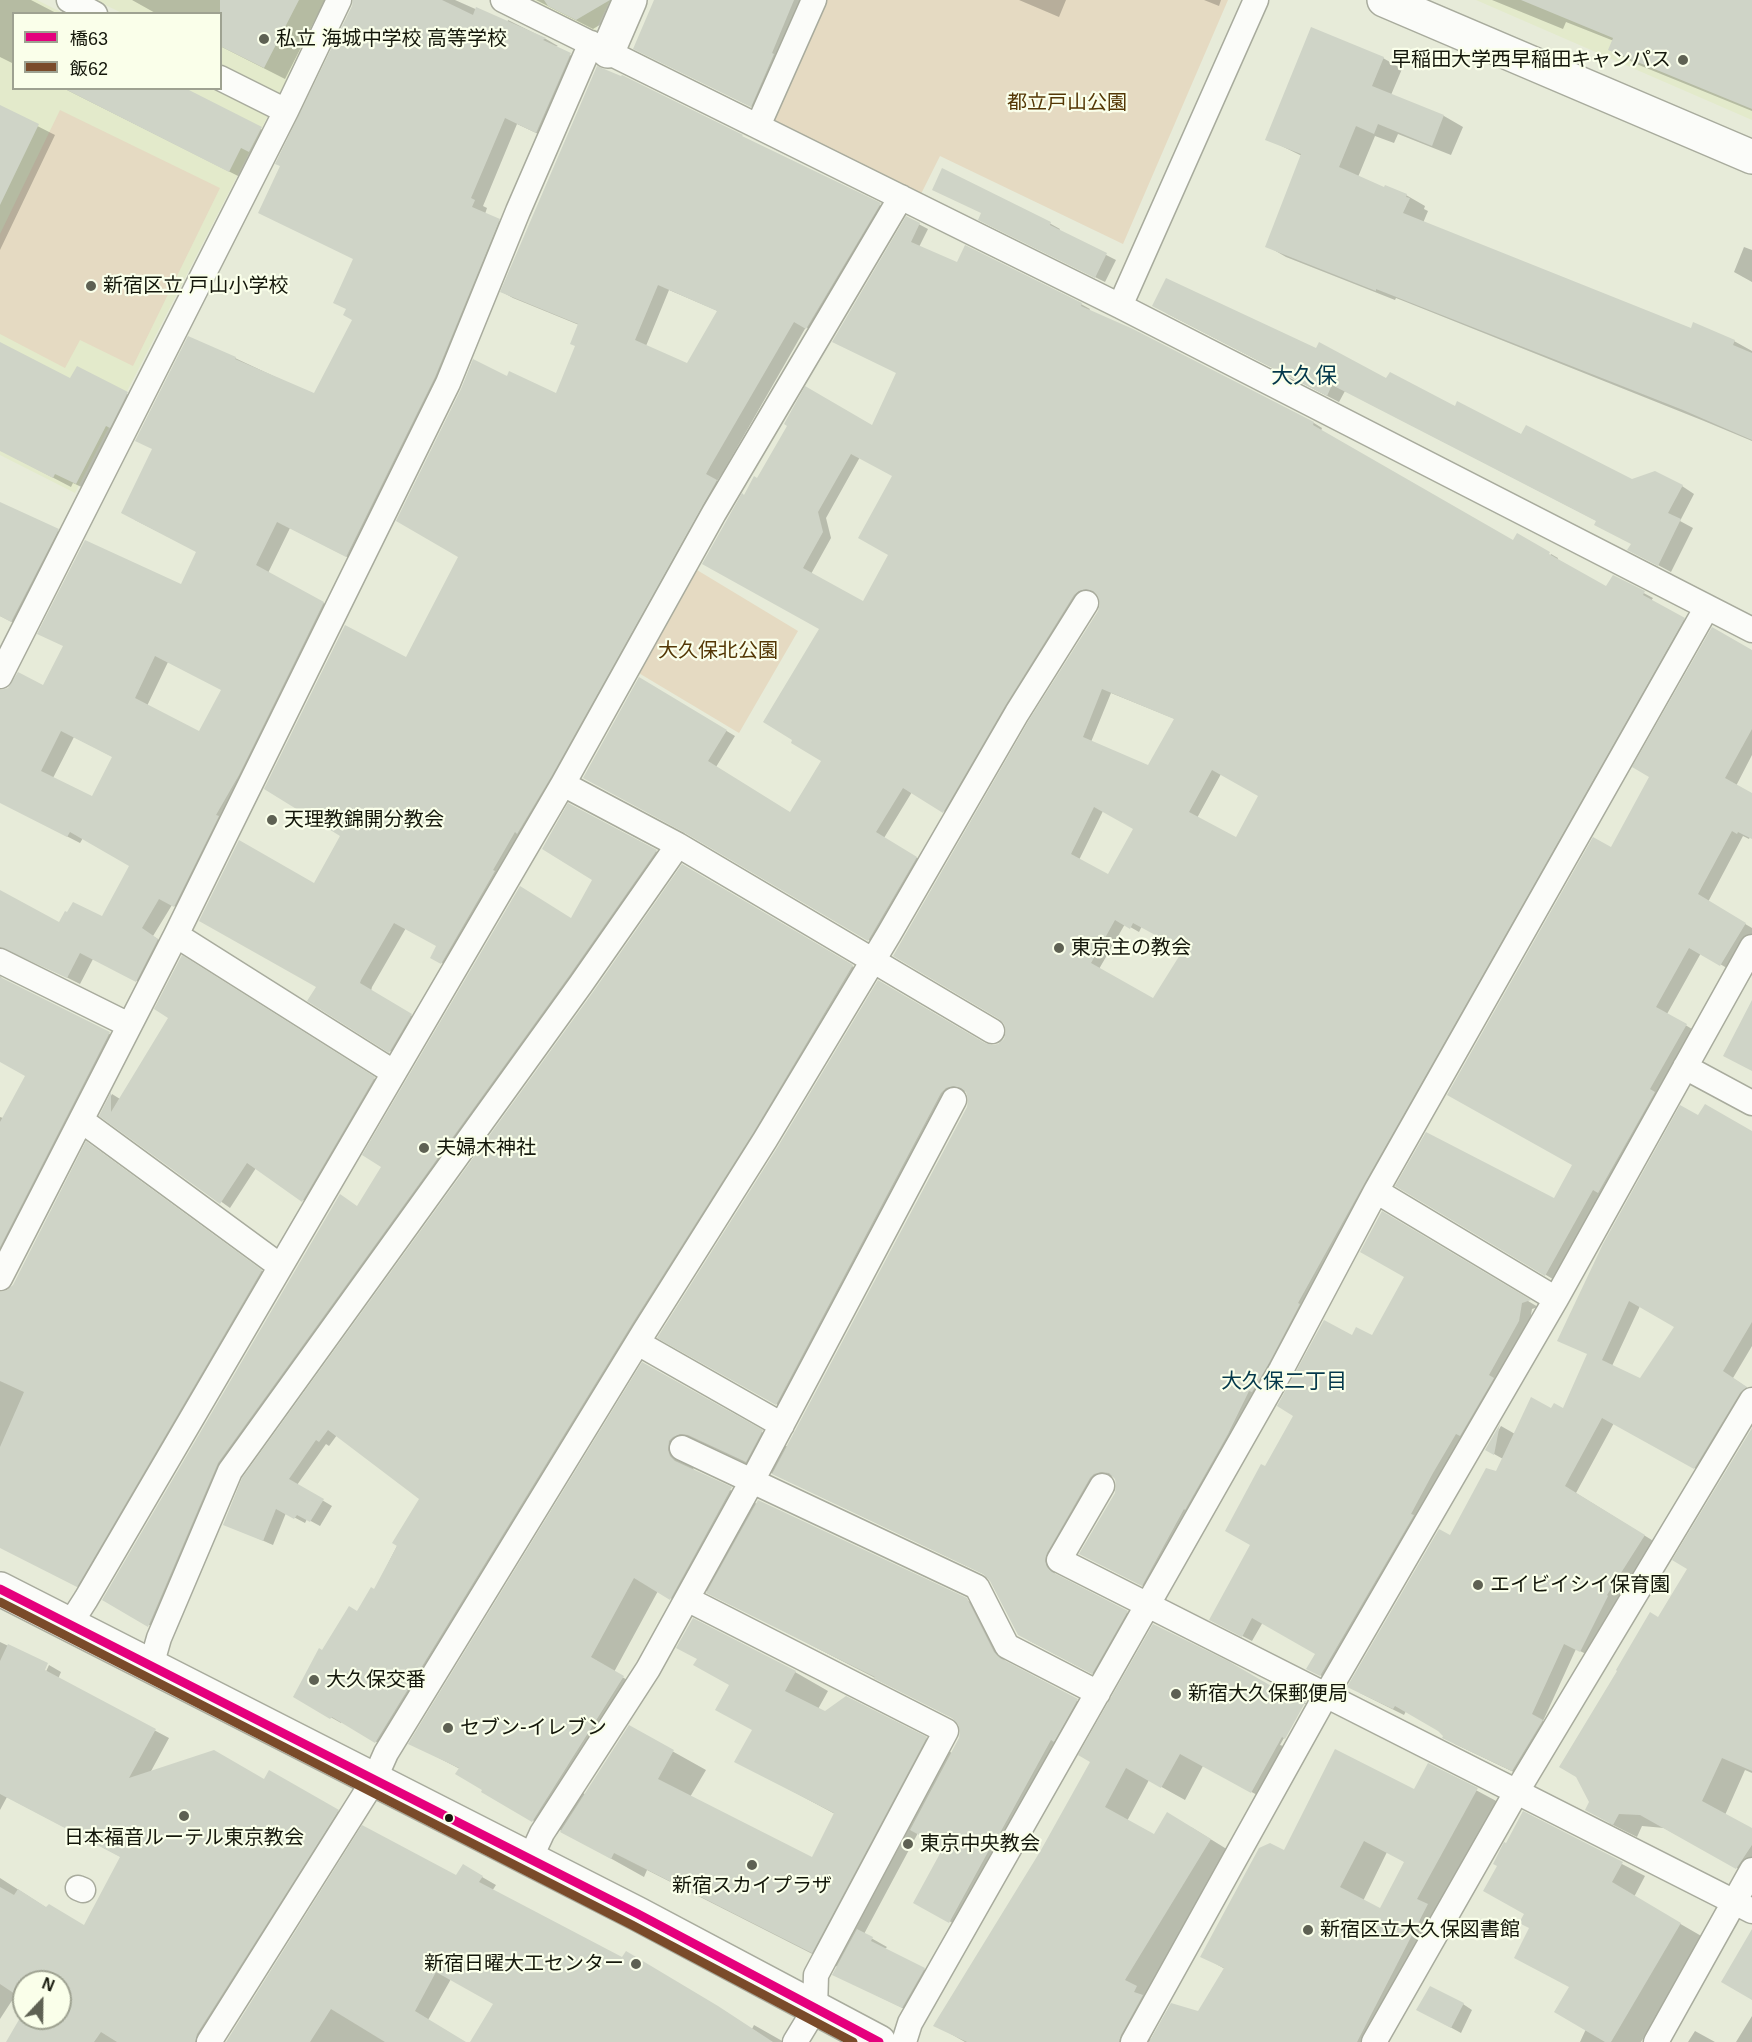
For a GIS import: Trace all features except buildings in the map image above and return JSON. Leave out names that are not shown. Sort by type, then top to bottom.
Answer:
[{"type":"main road","points":[[599,47],[630,0]]},
{"type":"main road","points":[[1384,0],[1752,158]]},
{"type":"main road","points":[[0,1589],[530,1859],[879,2042]]},
{"type":"street","points":[[69,0],[91,12]]},
{"type":"street","points":[[0,676],[286,111],[339,0]]},
{"type":"street","points":[[503,0],[1120,306],[1752,630]]},
{"type":"street","points":[[758,126],[814,0]]},
{"type":"street","points":[[1120,306],[1256,0]]},
{"type":"street","points":[[0,1278],[176,935],[448,383],[522,202],[599,47]]},
{"type":"street","points":[[222,79],[286,111]]},
{"type":"street","points":[[70,1624],[563,784],[714,513],[901,196]]},
{"type":"street","points":[[208,2042],[374,1780],[386,1753],[765,1140],[1017,713],[1086,603]]},
{"type":"street","points":[[904,2042],[910,2023],[1281,1370],[1376,1191],[1707,607]]},
{"type":"street","points":[[563,784],[678,845],[992,1031]]},
{"type":"street","points":[[151,1665],[159,1638],[230,1471],[581,984],[678,845]]},
{"type":"street","points":[[176,935],[393,1072]]},
{"type":"street","points":[[1133,2042],[1326,1695],[1556,1299],[1752,947]]},
{"type":"street","points":[[0,962],[129,1024]]},
{"type":"street","points":[[1684,1067],[1752,1103]]},
{"type":"street","points":[[530,1859],[542,1833],[648,1669],[752,1481],[954,1100]]},
{"type":"street","points":[[81,1120],[280,1266]]},
{"type":"street","points":[[1376,1191],[1556,1299]]},
{"type":"street","points":[[638,1343],[782,1425]]},
{"type":"street","points":[[1374,2042],[1517,1791],[1752,1400]]},
{"type":"street","points":[[682,1448],[977,1587],[1007,1646],[1098,1693]]},
{"type":"street","points":[[1102,1486],[1059,1560],[1743,1906]]},
{"type":"street","points":[[687,1599],[946,1731],[816,1975],[815,2009],[795,2042]]},
{"type":"street","points":[[1656,2042],[1743,1906],[1752,1870]]},
{"type":"shaded area","name":"新宿区立 戸山小学校","points":[[0,0],[37,0],[61,12],[12,12],[12,90],[215,90],[268,116],[75,493],[0,455]]},
{"type":"shaded area","name":"私立 海城中学校 高等学校","points":[[95,0],[327,0],[280,94],[222,65],[222,12],[120,12]]},
{"type":"shaded area","name":"私立 海城中学校 高等学校","points":[[517,0],[610,0],[593,36]]},
{"type":"shaded area","name":"早稲田大学西早稲田キャンパス","points":[[1476,0],[1752,0],[1752,120]]},
{"type":"green space","name":"都立戸山公園","points":[[813,0],[1228,0],[1123,244],[940,156],[921,194],[768,123]]},
{"type":"green space","points":[[60,110],[220,188],[133,366],[80,340],[65,368],[0,334],[0,234]]},
{"type":"green space","name":"大久保北公園","points":[[697,570],[798,631],[739,733],[637,672]]},
{"type":"transit line","name":"橋63","points":[[0,1589],[638,1914],[879,2042]]},
{"type":"transit line","name":"飯62","points":[[0,1602],[632,1925],[853,2042]]},
{"type":"place","name":"私立 海城中学校 高等学校","points":[[264,39]]},
{"type":"place","name":"早稲田大学西早稲田キャンパス","points":[[1683,60]]},
{"type":"place","name":"新宿区立 戸山小学校","points":[[91,286]]},
{"type":"place","name":"天理教錦開分教会","points":[[272,820]]},
{"type":"place","name":"東京主の教会","points":[[1059,948]]},
{"type":"place","name":"夫婦木神社","points":[[424,1148]]},
{"type":"place","name":"エイビイシイ保育園","points":[[1478,1585]]},
{"type":"place","name":"大久保交番","points":[[314,1680]]},
{"type":"place","name":"新宿大久保郵便局","points":[[1176,1694]]},
{"type":"place","name":"セブン-イレブン","points":[[448,1728]]},
{"type":"place","name":"日本福音ルーテル東京教会","points":[[184,1816]]},
{"type":"place","name":"東京中央教会","points":[[908,1844]]},
{"type":"place","name":"新宿スカイプラザ","points":[[752,1865]]},
{"type":"place","name":"新宿区立大久保図書館","points":[[1308,1930]]},
{"type":"place","name":"新宿日曜大工センター","points":[[636,1964]]},
{"type":"district","name":"大久保","points":[[1304,377]]},
{"type":"district","name":"大久保二丁目","points":[[1284,1382]]}]
